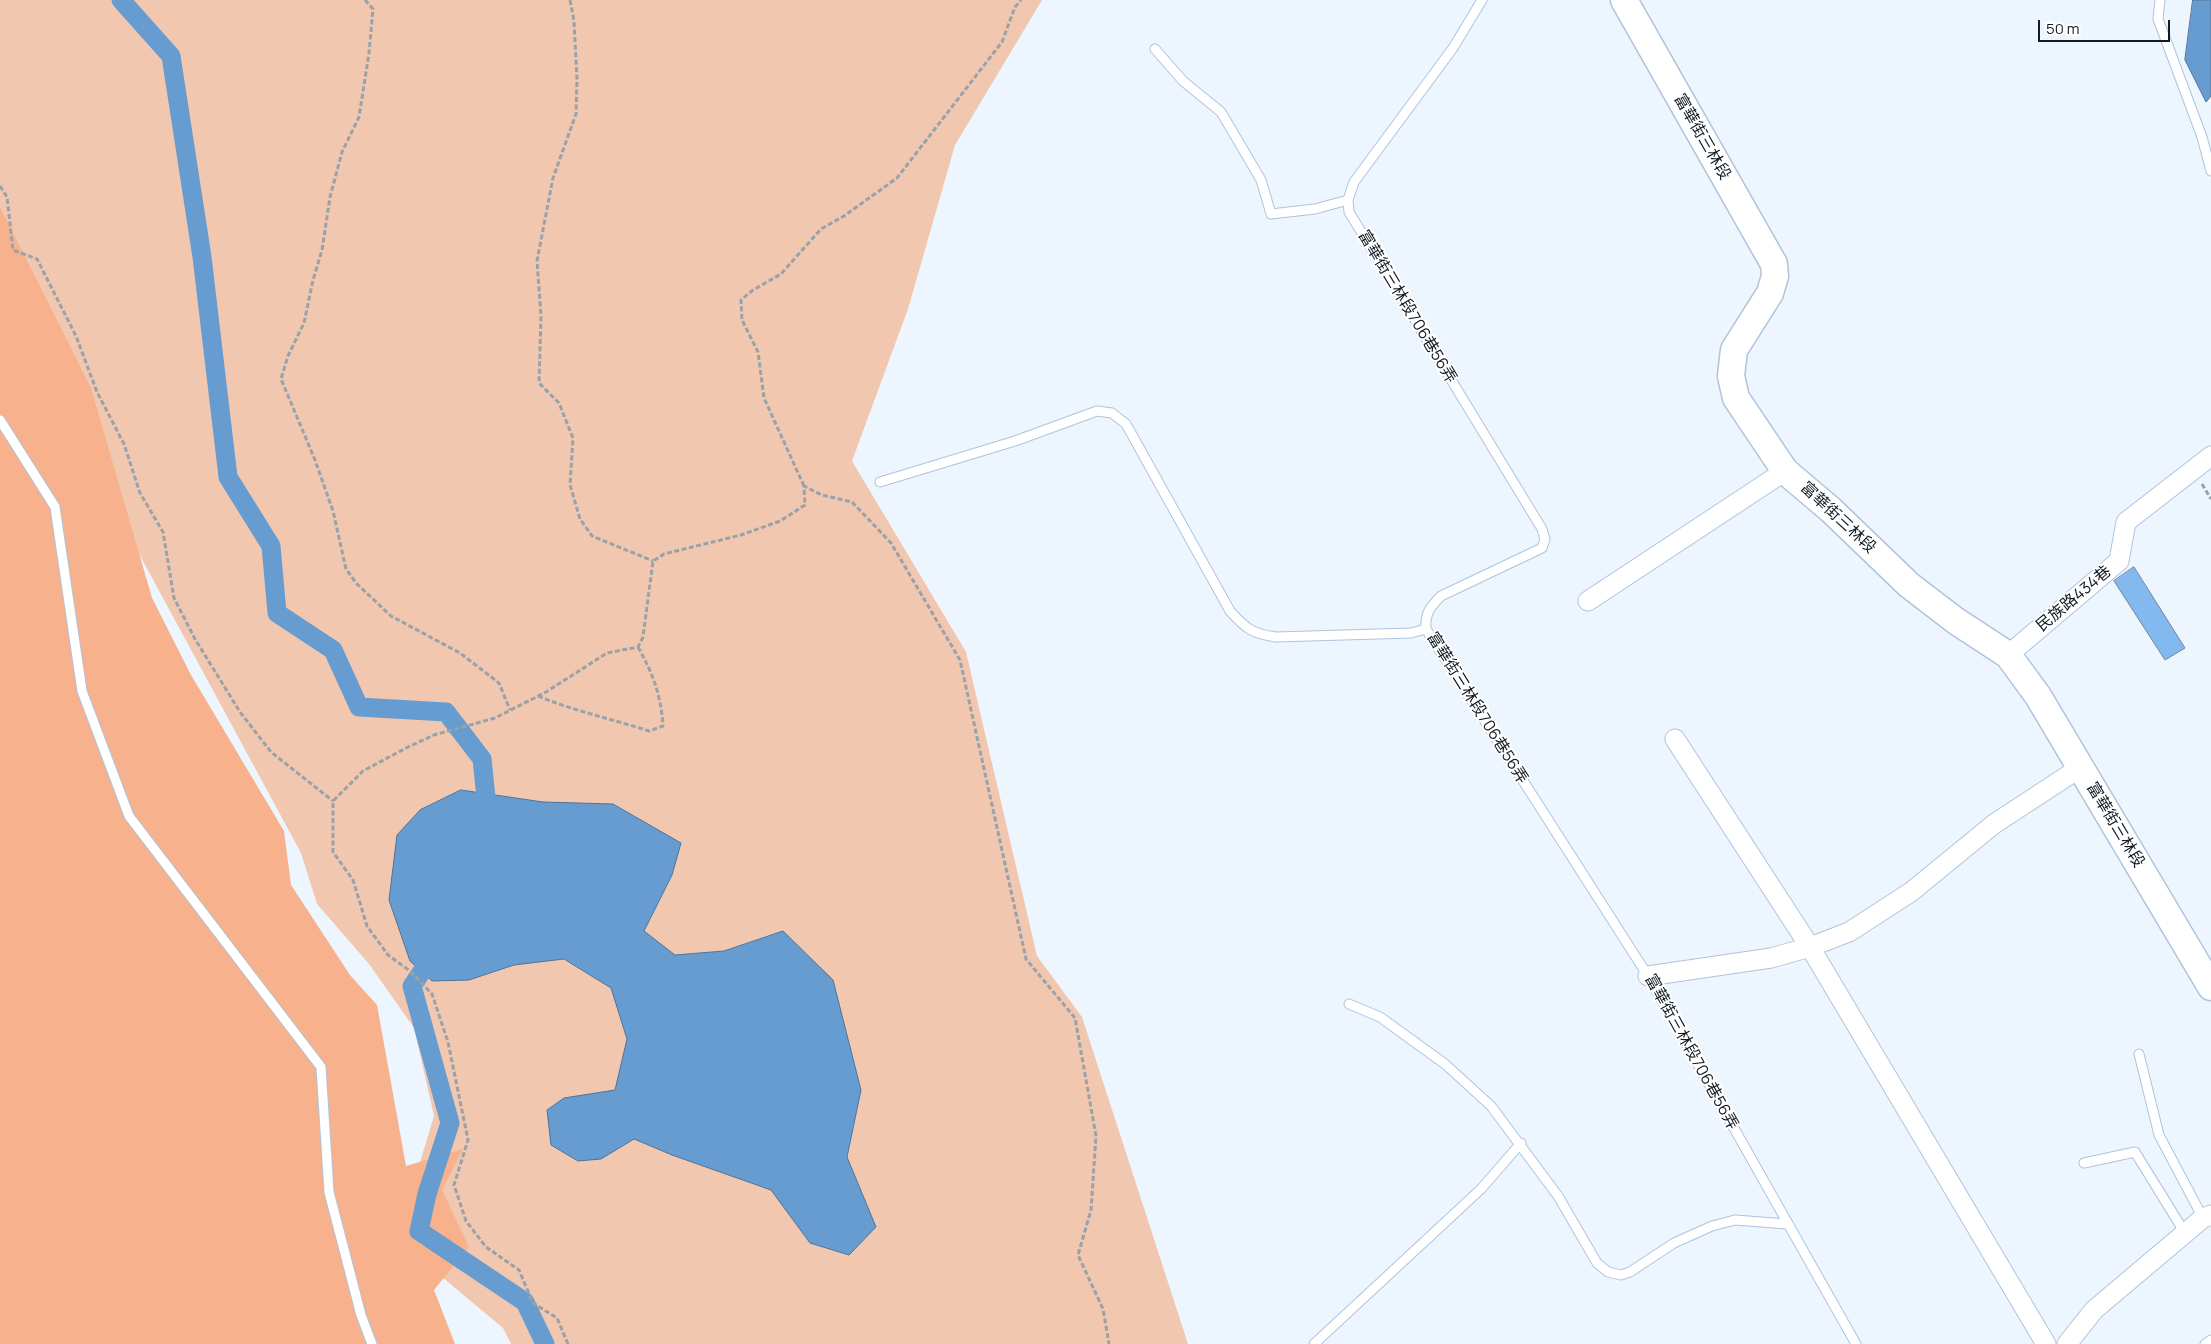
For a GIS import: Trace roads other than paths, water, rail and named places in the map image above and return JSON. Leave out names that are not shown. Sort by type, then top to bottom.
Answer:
[{"type":"street","name":"富華街三林段","points":[[1624,0],[1774,264],[1776,276],[1770,292],[1734,350],[1731,376],[1736,398],[1785,471],[1831,510],[1909,585],[1956,621],[2008,656],[2038,696],[2211,986]]},
{"type":"street","name":"民族路434巷","points":[[2008,656],[2119,561],[2126,522],[2211,456]]},
{"type":"street","points":[[1588,601],[1785,471]]},
{"type":"street","points":[[1675,739],[1810,947],[2046,1344]]},
{"type":"street","points":[[1648,976],[1771,958],[1810,947],[1849,932],[1910,892],[1994,824],[2080,767]]},
{"type":"street","points":[[2067,1344],[2094,1310],[2207,1217]]},
{"type":"lane","points":[[1155,49],[1184,81],[1221,112],[1261,180],[1270,214],[1314,209],[1348,200],[1354,182],[1453,48],[1482,0]]},
{"type":"lane","points":[[2160,0],[2158,19],[2202,137],[2210,165]]},
{"type":"lane","name":"富華街三林段706巷56弄","points":[[1348,200],[1349,212],[1542,529],[1545,539],[1542,548],[1441,596],[1429,608],[1425,619],[1426,629],[1648,976],[1856,1344]]},
{"type":"lane","points":[[880,482],[1014,441],[1097,411],[1112,413],[1126,424],[1230,611],[1244,627],[1258,634],[1276,637],[1411,633],[1426,629]]},
{"type":"lane","points":[[0,420],[54,508],[82,691],[129,816],[321,1067],[330,1192],[361,1315],[372,1344]]},
{"type":"lane","points":[[1349,1004],[1380,1017],[1445,1064],[1491,1106],[1521,1143],[1558,1196],[1598,1263],[1608,1272],[1622,1276],[1674,1243],[1720,1224],[1735,1220],[1787,1224]]},
{"type":"lane","points":[[2140,1054],[2159,1134],[2207,1217]]},
{"type":"lane","points":[[1314,1344],[1481,1189],[1521,1143]]},
{"type":"lane","points":[[2084,1163],[2135,1152],[2185,1234]]},
{"type":"lane","points":[[2205,1344],[2211,1340]]},
{"type":"water","points":[[2193,0],[2211,0],[2211,96],[2206,102],[2185,60]]},
{"type":"water","points":[[461,790],[543,802],[613,804],[681,843],[672,875],[644,931],[675,955],[724,951],[783,931],[833,980],[861,1090],[847,1157],[876,1227],[849,1255],[810,1243],[771,1190],[672,1155],[634,1139],[601,1159],[578,1161],[551,1145],[547,1110],[564,1098],[615,1090],[627,1039],[611,988],[564,959],[514,965],[469,980],[432,981],[410,961],[389,900],[397,835],[420,810]]},
{"type":"waterway","points":[[121,0],[171,56],[202,257],[228,477],[271,546],[277,613],[333,650],[359,707],[446,712],[482,759],[488,817]]},
{"type":"waterway","points":[[436,951],[412,986],[450,1123],[427,1194],[419,1231],[525,1302],[545,1344]]}]
